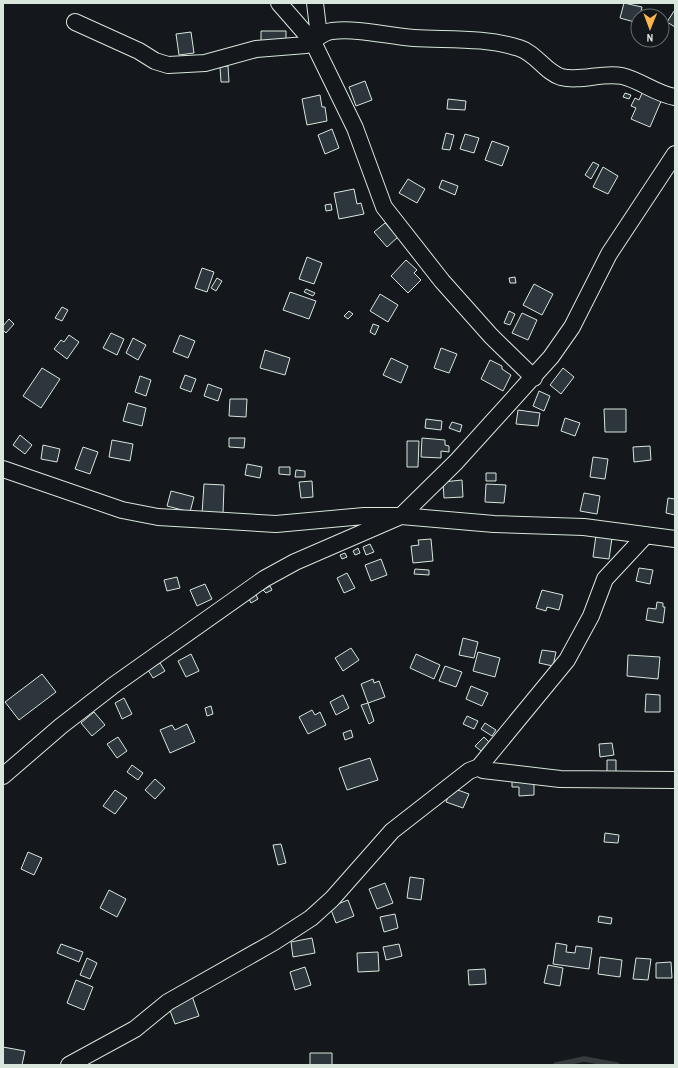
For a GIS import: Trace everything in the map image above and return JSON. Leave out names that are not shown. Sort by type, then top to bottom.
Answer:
[{"type":"street","points":[[280,3],[316,39],[355,128],[384,207],[442,281],[491,336],[534,378]]},
{"type":"street","points":[[315,3],[316,39]]},
{"type":"street","points":[[75,22],[139,51],[155,61],[168,65],[205,63],[256,49],[296,47],[333,31],[372,33],[413,38],[456,39],[521,48],[531,54],[550,71],[560,76],[570,78],[614,75],[624,76],[675,97]]},
{"type":"street","points":[[3,776],[61,726],[114,685],[264,579],[301,559],[401,516],[456,462],[534,378],[551,357],[572,327],[609,254],[674,160]]},
{"type":"street","points":[[3,469],[122,510],[158,518],[276,524],[364,516],[401,516],[494,524],[584,527],[675,539]]},
{"type":"street","points":[[69,1065],[135,1029],[168,1002],[274,942],[310,918],[332,899],[392,832],[463,775],[479,767],[567,660],[591,616],[605,579],[646,535]]},
{"type":"street","points":[[479,767],[483,770],[560,779],[675,780]]},
{"type":"building","points":[[624,3],[642,7],[630,8],[630,21],[620,18]]},
{"type":"building","points":[[675,11],[675,27],[670,24],[670,17]]},
{"type":"building","points":[[261,31],[286,31],[286,42],[261,43]]},
{"type":"building","points":[[191,32],[194,53],[179,55],[176,34]]},
{"type":"building","points":[[228,66],[229,82],[221,82],[220,67]]},
{"type":"building","points":[[365,81],[372,100],[356,106],[349,87]]},
{"type":"building","points":[[643,91],[662,99],[650,127],[631,119],[636,108],[631,106],[635,98],[639,100]]},
{"type":"building","points":[[625,93],[631,95],[629,99],[623,97]]},
{"type":"building","points":[[320,95],[322,107],[325,107],[327,121],[307,125],[302,99]]},
{"type":"building","points":[[448,99],[466,101],[465,110],[447,109]]},
{"type":"building","points":[[332,129],[339,148],[325,154],[318,135]]},
{"type":"building","points":[[446,133],[454,135],[450,150],[442,149]]},
{"type":"building","points":[[465,134],[479,138],[474,153],[460,149]]},
{"type":"building","points":[[492,141],[509,147],[502,166],[485,160]]},
{"type":"building","points":[[593,162],[599,165],[591,179],[585,175]]},
{"type":"building","points":[[603,167],[618,176],[608,194],[593,187]]},
{"type":"building","points":[[408,179],[425,189],[417,203],[399,193]]},
{"type":"building","points":[[442,180],[458,186],[455,195],[439,188]]},
{"type":"building","points":[[354,189],[357,204],[361,203],[364,214],[339,219],[334,193]]},
{"type":"building","points":[[331,204],[332,210],[326,211],[325,205]]},
{"type":"building","points":[[385,223],[398,237],[387,247],[374,232]]},
{"type":"building","points":[[307,257],[322,263],[314,284],[299,279]]},
{"type":"building","points":[[406,260],[417,270],[414,273],[421,280],[408,293],[391,276]]},
{"type":"building","points":[[202,268],[214,272],[207,292],[195,288]]},
{"type":"building","points":[[515,277],[516,283],[510,283],[509,278]]},
{"type":"building","points":[[217,278],[222,281],[216,291],[211,288]]},
{"type":"building","points":[[534,284],[553,294],[542,315],[523,305]]},
{"type":"building","points":[[306,289],[315,293],[313,296],[304,292]]},
{"type":"building","points":[[290,292],[316,301],[309,319],[283,310]]},
{"type":"building","points":[[380,294],[398,305],[388,322],[370,311]]},
{"type":"building","points":[[62,307],[68,310],[62,321],[55,318]]},
{"type":"building","points":[[349,311],[353,314],[348,319],[344,316]]},
{"type":"building","points":[[509,311],[515,314],[510,325],[504,323]]},
{"type":"building","points":[[522,313],[537,320],[528,340],[512,333]]},
{"type":"building","points":[[9,319],[14,324],[6,333],[3,330],[3,326]]},
{"type":"building","points":[[373,324],[379,326],[375,335],[370,332]]},
{"type":"building","points":[[111,333],[124,339],[117,355],[103,348]]},
{"type":"building","points":[[69,335],[79,342],[67,359],[54,349],[61,340],[64,342]]},
{"type":"building","points":[[180,335],[195,341],[188,358],[173,352]]},
{"type":"building","points":[[133,338],[146,345],[138,360],[126,353]]},
{"type":"building","points":[[441,348],[457,354],[449,373],[434,368]]},
{"type":"building","points":[[265,350],[290,358],[285,375],[260,368]]},
{"type":"building","points":[[391,358],[408,366],[401,383],[383,375]]},
{"type":"building","points":[[490,360],[502,366],[502,369],[511,375],[503,391],[481,379]]},
{"type":"building","points":[[42,368],[60,379],[41,408],[23,396]]},
{"type":"building","points":[[563,368],[574,377],[561,394],[550,385]]},
{"type":"building","points":[[185,375],[196,379],[191,392],[180,388]]},
{"type":"building","points":[[140,376],[151,380],[146,396],[135,392]]},
{"type":"building","points":[[208,384],[222,389],[218,401],[204,396]]},
{"type":"building","points":[[539,391],[550,396],[544,411],[533,406]]},
{"type":"building","points":[[230,399],[247,399],[246,417],[229,416]]},
{"type":"building","points":[[128,403],[146,408],[142,426],[123,421]]},
{"type":"building","points":[[604,409],[626,409],[626,432],[605,432]]},
{"type":"building","points":[[518,410],[540,413],[538,426],[516,424]]},
{"type":"building","points":[[565,418],[580,423],[575,436],[561,431]]},
{"type":"building","points":[[426,419],[442,421],[441,430],[425,428]]},
{"type":"building","points":[[452,422],[462,425],[460,432],[449,428]]},
{"type":"building","points":[[20,435],[32,445],[25,454],[13,445]]},
{"type":"building","points":[[229,438],[245,438],[244,448],[229,447]]},
{"type":"building","points":[[422,438],[445,440],[445,445],[449,446],[449,452],[441,451],[441,458],[421,457]]},
{"type":"building","points":[[112,440],[133,444],[130,461],[109,457]]},
{"type":"building","points":[[407,441],[419,441],[418,467],[407,467]]},
{"type":"building","points":[[43,445],[60,449],[57,462],[41,459]]},
{"type":"building","points":[[650,446],[651,460],[634,462],[633,447]]},
{"type":"building","points":[[83,447],[98,452],[90,474],[75,469]]},
{"type":"building","points":[[593,457],[608,459],[605,479],[590,477]]},
{"type":"building","points":[[247,464],[262,467],[260,478],[245,475]]},
{"type":"building","points":[[279,467],[290,467],[290,475],[279,474]]},
{"type":"building","points":[[296,470],[305,471],[305,477],[295,477]]},
{"type":"building","points":[[486,473],[496,473],[496,481],[486,481]]},
{"type":"building","points":[[462,480],[463,497],[444,498],[443,482]]},
{"type":"building","points":[[312,481],[313,497],[301,498],[299,482]]},
{"type":"building","points":[[204,484],[224,485],[223,515],[202,514]]},
{"type":"building","points":[[486,484],[506,485],[504,503],[485,502]]},
{"type":"building","points":[[171,491],[194,497],[190,512],[167,506]]},
{"type":"building","points":[[584,493],[600,496],[597,514],[580,511]]},
{"type":"building","points":[[668,498],[675,499],[675,515],[666,513]]},
{"type":"building","points":[[596,535],[612,538],[609,559],[593,557]]},
{"type":"building","points":[[431,539],[433,561],[413,563],[411,546],[419,545],[418,540]]},
{"type":"building","points":[[370,544],[374,552],[366,555],[363,547]]},
{"type":"building","points":[[358,548],[360,553],[355,555],[353,551]]},
{"type":"building","points":[[345,553],[347,557],[342,559],[340,555]]},
{"type":"building","points":[[381,559],[387,575],[371,581],[365,565]]},
{"type":"building","points":[[639,568],[653,570],[650,584],[636,581]]},
{"type":"building","points":[[415,569],[429,570],[429,575],[414,574]]},
{"type":"building","points":[[347,573],[355,588],[344,593],[337,578]]},
{"type":"building","points":[[177,577],[180,588],[167,591],[164,580]]},
{"type":"building","points":[[205,584],[212,599],[197,606],[190,590]]},
{"type":"building","points":[[270,586],[272,590],[266,593],[263,590]]},
{"type":"building","points":[[542,590],[563,595],[559,610],[547,607],[546,611],[536,608]]},
{"type":"building","points":[[255,593],[258,599],[251,603],[248,597]]},
{"type":"building","points":[[657,602],[663,603],[663,607],[665,607],[663,623],[646,620],[648,608],[656,609]]},
{"type":"building","points":[[463,638],[478,642],[474,658],[459,655]]},
{"type":"building","points":[[351,648],[359,660],[343,671],[335,658]]},
{"type":"building","points":[[542,650],[556,652],[553,666],[539,663]]},
{"type":"building","points":[[478,652],[500,658],[495,677],[473,671]]},
{"type":"building","points":[[191,654],[199,671],[186,677],[178,661]]},
{"type":"building","points":[[416,654],[440,665],[434,679],[410,668]]},
{"type":"building","points":[[628,655],[660,657],[658,679],[627,676]]},
{"type":"building","points":[[160,663],[165,671],[153,678],[148,670]]},
{"type":"building","points":[[445,666],[462,672],[456,687],[439,681]]},
{"type":"building","points":[[42,674],[56,692],[19,720],[5,702]]},
{"type":"building","points":[[373,679],[374,683],[379,681],[385,697],[368,703],[361,684]]},
{"type":"building","points":[[471,686],[488,693],[482,706],[466,699]]},
{"type":"building","points":[[646,694],[660,695],[660,712],[645,712]]},
{"type":"building","points":[[343,695],[349,708],[336,715],[330,702]]},
{"type":"building","points":[[124,698],[132,714],[122,719],[115,703]]},
{"type":"building","points":[[368,703],[374,721],[369,724],[361,705]]},
{"type":"building","points":[[211,706],[213,714],[207,716],[205,708]]},
{"type":"building","points":[[312,710],[315,715],[320,712],[326,725],[308,734],[299,717]]},
{"type":"building","points":[[94,712],[105,725],[92,736],[81,723]]},
{"type":"building","points":[[467,716],[478,721],[474,729],[463,724]]},
{"type":"building","points":[[485,723],[496,730],[492,736],[481,729]]},
{"type":"building","points":[[187,724],[195,742],[170,753],[160,730],[172,725],[175,730]]},
{"type":"building","points":[[351,730],[353,737],[345,740],[343,733]]},
{"type":"building","points":[[118,737],[127,751],[117,758],[107,744]]},
{"type":"building","points":[[484,737],[489,742],[481,751],[475,746]]},
{"type":"building","points":[[612,743],[614,755],[600,757],[599,744]]},
{"type":"building","points":[[370,758],[378,780],[347,790],[339,768]]},
{"type":"building","points":[[607,760],[616,760],[616,773],[607,773]]},
{"type":"building","points":[[132,765],[143,773],[138,780],[127,772]]},
{"type":"building","points":[[534,777],[534,795],[519,796],[519,787],[512,787],[512,778]]},
{"type":"building","points":[[155,779],[165,788],[155,799],[145,790]]},
{"type":"building","points":[[452,788],[469,794],[463,808],[446,802]]},
{"type":"building","points":[[115,790],[127,798],[115,814],[103,806]]},
{"type":"building","points":[[605,833],[619,835],[618,843],[604,842]]},
{"type":"building","points":[[281,844],[286,863],[278,865],[273,845]]},
{"type":"building","points":[[28,852],[42,858],[34,875],[21,869]]},
{"type":"building","points":[[410,877],[424,879],[421,900],[407,898]]},
{"type":"building","points":[[385,883],[393,903],[377,909],[369,889]]},
{"type":"building","points":[[109,890],[126,899],[117,917],[100,908]]},
{"type":"building","points":[[348,900],[354,916],[336,923],[330,907]]},
{"type":"building","points":[[395,914],[398,928],[384,932],[380,917]]},
{"type":"building","points":[[599,916],[612,918],[611,924],[598,922]]},
{"type":"building","points":[[312,938],[315,953],[293,957],[291,942]]},
{"type":"building","points":[[556,943],[567,945],[566,952],[575,953],[576,946],[592,948],[589,969],[553,964]]},
{"type":"building","points":[[61,944],[83,952],[79,962],[57,953]]},
{"type":"building","points":[[399,944],[402,956],[386,960],[383,947]]},
{"type":"building","points":[[378,952],[379,971],[358,972],[357,953]]},
{"type":"building","points":[[600,957],[622,960],[620,977],[598,974]]},
{"type":"building","points":[[87,958],[97,963],[90,979],[80,975]]},
{"type":"building","points":[[636,958],[651,959],[648,980],[633,979]]},
{"type":"building","points":[[671,962],[672,978],[656,978],[656,963]]},
{"type":"building","points":[[548,965],[563,968],[560,986],[544,983]]},
{"type":"building","points":[[305,967],[311,985],[295,990],[290,972]]},
{"type":"building","points":[[485,969],[486,984],[469,985],[468,970]]},
{"type":"building","points":[[76,980],[93,987],[84,1010],[67,1003]]},
{"type":"building","points":[[192,996],[199,1016],[175,1024],[169,1008]]},
{"type":"building","points":[[3,1047],[25,1051],[22,1065],[3,1065]]},
{"type":"building","points":[[310,1053],[332,1053],[332,1065],[310,1065]]},
{"type":"waterway","points":[[556,1065],[584,1059],[617,1065]]}]
